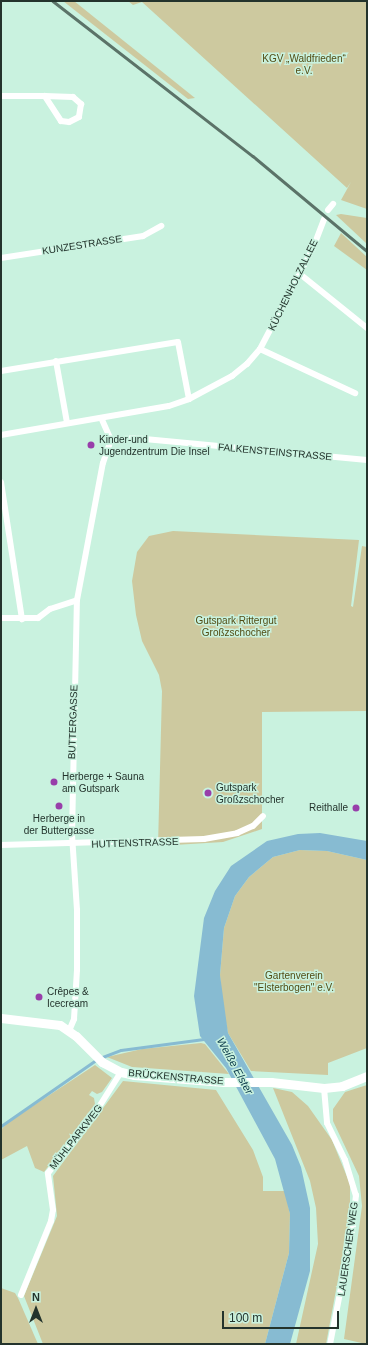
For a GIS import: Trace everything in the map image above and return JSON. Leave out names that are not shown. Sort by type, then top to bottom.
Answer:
[{"type":"main road","name":"BRÜCKENSTRASSE","points":[[1,1018],[51,1022],[69,1031],[110,1067],[121,1072],[141,1076],[224,1082],[264,1082],[324,1088],[342,1086],[367,1076]]},
{"type":"street","points":[[1,96],[45,96],[78,98],[82,111],[79,116],[69,122],[61,121],[45,96]]},
{"type":"street","points":[[328,210],[333,204]]},
{"type":"street","name":"KÜCHENHOLZALLEE","points":[[1,435],[169,406],[190,399],[232,376],[247,364],[260,349],[300,274],[324,219]]},
{"type":"street","name":"KUNZESTRASSE","points":[[1,258],[143,236],[162,226]]},
{"type":"street","points":[[300,274],[367,328]]},
{"type":"street","points":[[1,371],[178,342],[190,399]]},
{"type":"street","points":[[260,349],[355,393]]},
{"type":"street","points":[[56,361],[66,423]]},
{"type":"street","points":[[101,418],[111,440]]},
{"type":"street","name":"FALKENSTEINSTRASSE","points":[[111,440],[134,438],[367,460]]},
{"type":"street","name":"BUTTERGASSE","points":[[69,1031],[74,1019],[77,970],[77,910],[73,845],[76,600],[102,471],[111,440]]},
{"type":"street","points":[[1,482],[22,619]]},
{"type":"street","points":[[1,618],[38,618],[50,609],[76,600]]},
{"type":"street","name":"HUTTENSTRASSE","points":[[1,845],[73,845],[204,839],[237,833],[253,826],[262,816]]},
{"type":"street","name":"MÜHLPARKWEG","points":[[21,1295],[54,1210],[48,1173],[92,1118],[121,1072]]},
{"type":"street","name":"LAUERSCHER WEG","points":[[324,1088],[327,1123],[345,1160],[356,1195],[353,1226],[330,1344]]},
{"type":"green space","points":[[63,1],[74,1],[195,98],[188,99]]},
{"type":"green space","name":"KGV „Waldfrieden“ e.V.","points":[[128,1],[367,1],[367,209],[341,200],[351,182],[347,188],[142,2],[133,5]]},
{"type":"green space","points":[[341,214],[367,218],[367,244],[336,215]]},
{"type":"green space","points":[[341,233],[367,257],[367,270],[334,246]]},
{"type":"green space","name":"Gutspark Rittergut Großzschocher","points":[[173,531],[359,540],[351,606],[353,607],[362,546],[367,547],[367,711],[262,712],[262,829],[223,842],[158,846],[162,691],[159,675],[142,641],[136,615],[132,581],[137,552],[149,536]]},
{"type":"green space","name":"Gartenverein \"Elsterbogen\" e.V.","points":[[300,850],[327,851],[367,860],[367,1048],[328,1063],[328,1075],[251,1071],[228,1033],[222,1003],[220,975],[224,928],[235,896],[249,877],[273,857]]},
{"type":"green space","points":[[201,1043],[205,1044],[229,1074],[132,1067],[107,1057],[142,1049]]},
{"type":"green space","points":[[95,1065],[112,1078],[102,1092],[97,1094],[92,1091],[89,1095],[94,1098],[95,1104],[44,1172],[35,1168],[27,1146],[1,1160],[1,1130],[7,1123]]},
{"type":"green space","points":[[123,1081],[216,1090],[253,1150],[263,1177],[263,1191],[285,1191],[290,1214],[289,1253],[265,1344],[43,1344],[24,1296],[57,1216],[53,1176]]},
{"type":"green space","points":[[367,1085],[366,1344],[344,1339],[362,1206],[359,1176],[333,1121],[333,1109],[345,1092]]},
{"type":"green space","points":[[273,1088],[292,1092],[308,1106],[332,1140],[350,1184],[350,1215],[326,1344],[296,1344],[318,1244],[316,1208],[310,1181]]},
{"type":"green space","points":[[1,1288],[15,1293],[38,1344],[1,1344]]},
{"type":"water","name":"Weiße Elster","points":[[320,833],[367,841],[367,860],[327,851],[300,850],[273,857],[249,877],[235,896],[224,928],[220,975],[228,1033],[292,1145],[301,1167],[310,1208],[310,1271],[290,1344],[265,1344],[289,1253],[290,1214],[275,1159],[226,1068],[200,1036],[194,996],[204,918],[215,891],[231,866],[267,841],[298,834]]},
{"type":"waterway","points":[[100,1058],[121,1050],[205,1039]]},
{"type":"waterway","points":[[1,1126],[96,1060]]},
{"type":"railway","points":[[53,1],[253,156],[367,251]]},
{"type":"place","name":"Kinder-und Jugendzentrum Die Insel","points":[[91,445]]},
{"type":"place","name":"Herberge + Sauna am Gutspark","points":[[54,782]]},
{"type":"place","name":"Gutspark Großzschocher","points":[[208,793]]},
{"type":"place","name":"Herberge in der Buttergasse","points":[[59,806]]},
{"type":"place","name":"Reithalle","points":[[356,808]]},
{"type":"place","name":"Crêpes & Icecream","points":[[39,997]]}]
